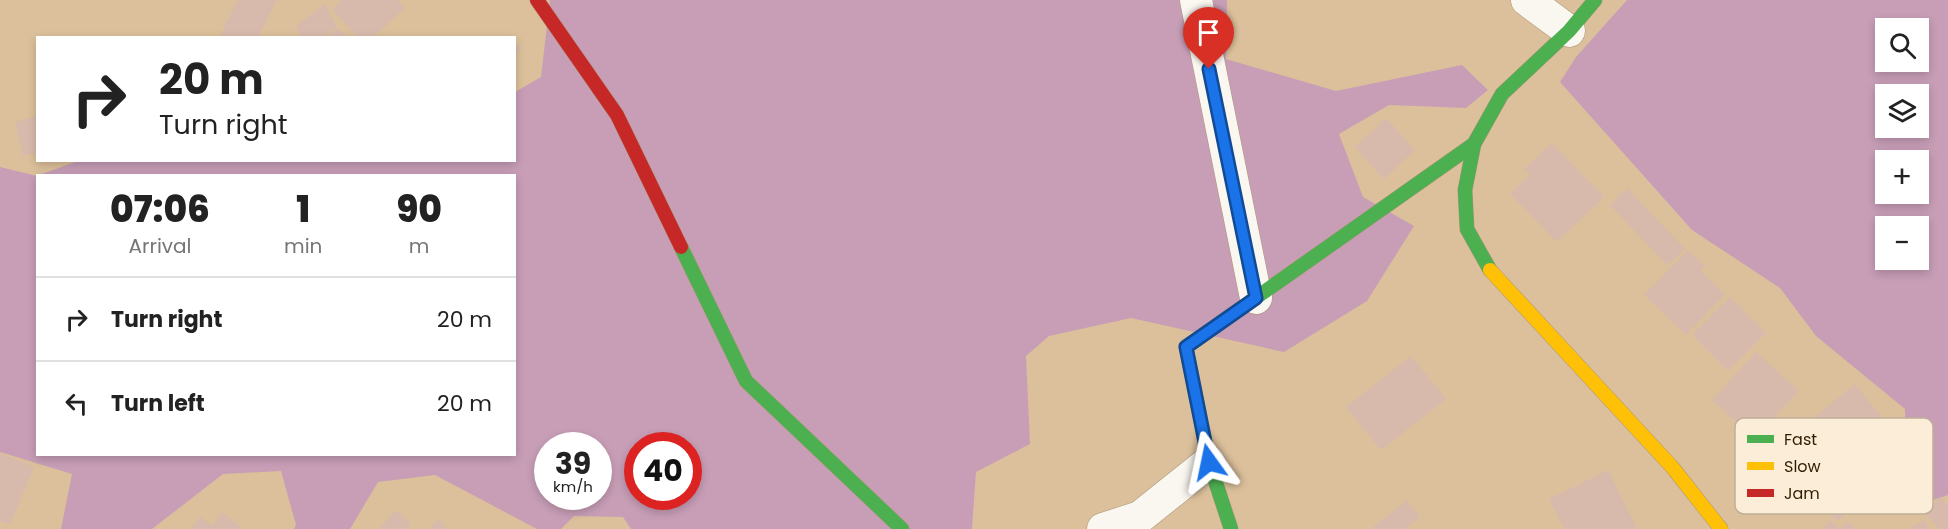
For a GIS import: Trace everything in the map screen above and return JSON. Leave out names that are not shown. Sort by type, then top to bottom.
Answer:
[{"type":"street","points":[[537,0],[617,115],[746,381],[902,529]]},
{"type":"street","points":[[1196,0],[1256,298]]},
{"type":"street","points":[[1527,0],[1569,31]]},
{"type":"street","points":[[1594,0],[1569,31],[1502,94],[1474,144],[1465,190],[1467,229],[1492,274],[1673,468],[1720,529]]},
{"type":"street","points":[[1232,529],[1209,462],[1186,347],[1474,144]]},
{"type":"street","points":[[1103,529],[1140,517],[1209,462]]},
{"type":"shaded area","points":[[550,0],[1227,0],[1226,59],[1336,91],[1462,65],[1488,90],[1466,108],[1389,105],[1339,134],[1363,197],[1414,226],[1367,301],[1284,352],[1131,318],[1049,336],[1026,356],[1030,444],[976,472],[972,529],[631,529],[623,517],[574,516],[561,529],[537,529],[435,475],[378,482],[350,529],[294,529],[296,525],[281,471],[223,474],[152,529],[61,529],[72,474],[0,452],[0,167],[36,176],[36,456],[516,456],[516,174],[42,174],[75,162],[516,162],[516,91],[541,77]]},
{"type":"shaded area","points":[[1627,0],[1948,0],[1948,495],[1933,500],[1933,418],[1905,418],[1905,409],[1816,336],[1780,288],[1692,230],[1560,82],[1576,57]]},
{"type":"building","points":[[237,0],[277,0],[259,36],[221,34]]},
{"type":"building","points":[[342,0],[397,0],[405,8],[374,36],[356,36],[332,9]]},
{"type":"building","points":[[325,4],[337,27],[326,36],[300,36],[296,26]]},
{"type":"building","points":[[338,28],[347,36],[328,36]]},
{"type":"building","points":[[36,117],[36,153],[23,156],[15,122]]},
{"type":"building","points":[[1386,118],[1415,150],[1384,179],[1355,147]]},
{"type":"building","points":[[1552,143],[1604,197],[1557,242],[1510,194],[1530,175],[1524,169]]},
{"type":"building","points":[[1627,188],[1685,249],[1667,265],[1610,205]]},
{"type":"building","points":[[1688,250],[1705,266],[1701,271],[1725,294],[1686,335],[1644,295]]},
{"type":"building","points":[[1730,297],[1766,333],[1728,371],[1692,335]]},
{"type":"building","points":[[1756,352],[1799,391],[1774,418],[1735,418],[1735,421],[1712,400]]},
{"type":"building","points":[[1411,356],[1446,399],[1381,450],[1346,407]]},
{"type":"building","points":[[1855,384],[1883,418],[1814,418]]},
{"type":"building","points":[[0,453],[34,467],[10,525],[0,521]]},
{"type":"building","points":[[1608,470],[1637,529],[1564,529],[1549,499]]},
{"type":"building","points":[[1941,497],[1948,505],[1948,529],[1939,529],[1926,514],[1933,514],[1933,504]]},
{"type":"building","points":[[1407,500],[1420,517],[1404,529],[1371,529]]},
{"type":"building","points":[[396,510],[411,523],[406,529],[379,529]]},
{"type":"building","points":[[222,512],[243,529],[191,529],[200,517],[212,526]]},
{"type":"building","points":[[1831,514],[1845,514],[1837,521]]},
{"type":"building","points":[[439,519],[447,529],[428,529]]},
{"type":"building","points":[[1831,520],[1840,529],[1822,529]]},
{"type":"building","points":[[1924,520],[1930,529],[1908,529]]},
{"type":"building","points":[[1848,521],[1855,529],[1840,529]]},
{"type":"traffic: fast","points":[[1490,270],[1467,229],[1465,190],[1474,144],[1502,94],[1569,31],[1595,0]]},
{"type":"traffic: fast","points":[[1231,529],[1209,462],[1186,347],[1474,144]]},
{"type":"traffic: fast","points":[[681,247],[746,381],[902,529]]},
{"type":"traffic: slow","points":[[1490,270],[1673,468],[1721,529]]},
{"type":"traffic: jam","points":[[537,0],[617,115],[681,247]]},
{"type":"route","points":[[1209,69],[1256,298],[1186,347],[1209,462]]}]
